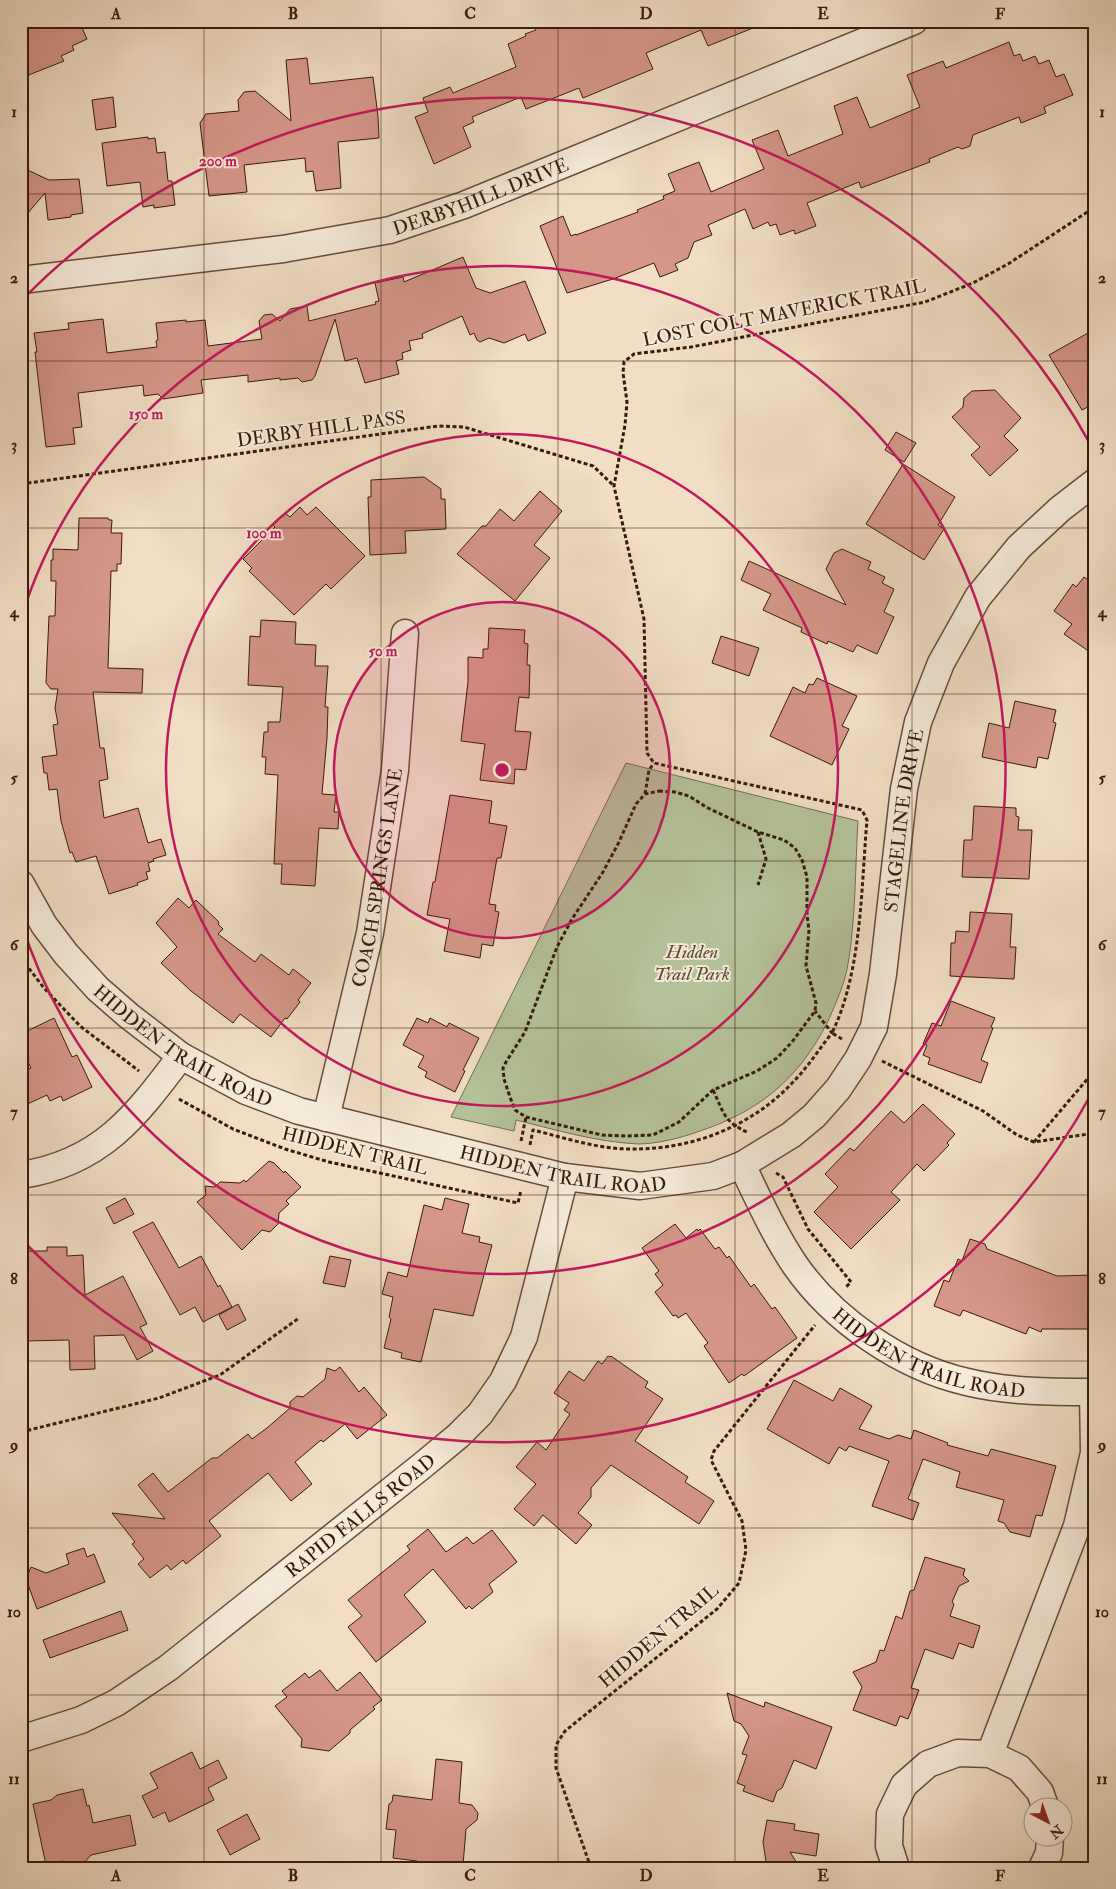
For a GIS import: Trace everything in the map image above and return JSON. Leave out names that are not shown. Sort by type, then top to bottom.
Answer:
[{"type":"street","name":"DERBYHILL DRIVE","points":[[21,280],[283,249],[390,230],[464,205],[914,21]]},
{"type":"street","name":"STAGELINE DRIVE","points":[[742,1164],[791,1135],[814,1116],[838,1089],[858,1059],[874,1027],[883,974],[904,789],[918,722],[941,664],[978,597],[1019,547],[1060,509],[1095,482]]},
{"type":"street","name":"COACH SPRINGS LANE","points":[[326,1118],[370,933],[395,770],[405,633]]},
{"type":"street","name":"HIDDEN TRAIL ROAD","points":[[21,884],[44,925],[66,954],[98,989],[128,1016],[182,1056],[246,1091],[299,1111],[565,1177],[640,1186],[713,1176],[742,1164],[776,1231],[796,1265],[819,1295],[848,1322],[876,1342],[936,1373],[966,1382],[1002,1388],[1094,1392]]},
{"type":"street","points":[[21,1174],[40,1172],[71,1161],[104,1143],[131,1119],[182,1056]]},
{"type":"street","name":"RAPID FALLS ROAD","points":[[21,1739],[81,1720],[116,1703],[168,1668],[458,1436],[474,1419],[503,1381],[524,1337],[565,1177]]},
{"type":"street","points":[[990,1754],[1076,1526],[1094,1453],[1094,1392]]},
{"type":"street","points":[[896,1868],[889,1846],[890,1814],[904,1785],[928,1764],[958,1753],[990,1754],[1019,1768],[1041,1796]]},
{"type":"street","points":[[1042,1868],[1049,1853],[1049,1846]]},
{"type":"path","name":"LOST COLT MAVERICK TRAIL","points":[[654,763],[647,753],[644,619],[614,486],[625,425],[627,402],[623,372],[624,362],[634,354],[691,346],[925,302],[974,283],[1008,264],[1095,207]]},
{"type":"path","name":"DERBY HILL PASS","points":[[21,484],[438,426],[464,428],[593,466],[614,486]]},
{"type":"path","points":[[532,1139],[533,1130],[598,1146],[630,1149],[665,1147],[704,1140],[735,1126],[765,1107],[794,1082],[832,1033],[842,1012],[855,957],[867,820],[862,810],[654,763],[648,770],[645,794],[636,804],[620,842],[604,872],[572,919],[557,947],[525,1032],[503,1068],[504,1079],[514,1110],[526,1117],[602,1135],[653,1135],[679,1122],[713,1090],[757,1071],[777,1058],[792,1042],[815,1011],[816,1003],[806,966],[809,930],[807,877],[802,860],[795,848],[784,840],[758,832],[706,807],[689,796],[667,792],[645,794]]},
{"type":"path","points":[[758,832],[766,860],[758,885]]},
{"type":"path","points":[[21,958],[44,988],[80,1026],[142,1072]]},
{"type":"path","points":[[815,1011],[832,1033],[839,1037]]},
{"type":"path","points":[[883,1061],[983,1111],[1017,1135],[1034,1142],[1095,1133]]},
{"type":"path","points":[[1034,1142],[1095,1070]]},
{"type":"path","points":[[713,1090],[728,1121],[735,1126]]},
{"type":"path","name":"HIDDEN TRAIL","points":[[178,1099],[233,1129],[285,1149],[330,1162],[518,1204],[521,1189]]},
{"type":"path","points":[[783,1177],[808,1228],[850,1282],[847,1285]]},
{"type":"path","points":[[21,1432],[159,1398],[220,1375],[299,1318]]},
{"type":"path","name":"HIDDEN TRAIL","points":[[591,1868],[556,1768],[556,1745],[565,1730],[716,1609],[739,1583],[746,1550],[742,1521],[711,1460],[714,1451],[816,1324]]},
{"type":"green space","name":"Hidden Trail Park","points":[[626,763],[858,821],[851,946],[847,971],[828,1021],[817,1042],[804,1060],[775,1091],[740,1114],[719,1124],[676,1138],[645,1144],[623,1143],[577,1135],[516,1120],[514,1131],[451,1117]]},
{"type":"building","points":[[21,21],[79,21],[87,39],[72,46],[74,50],[61,56],[64,61],[21,78]]},
{"type":"building","points":[[547,21],[768,22],[708,46],[701,30],[646,53],[653,69],[583,98],[579,88],[526,109],[521,97],[472,117],[474,122],[463,127],[471,147],[434,164],[415,117],[428,112],[423,98],[450,87],[453,93],[516,67],[508,44],[536,30],[534,26]]},
{"type":"building","points":[[1009,42],[1014,56],[1020,54],[1023,61],[1035,56],[1039,64],[1049,60],[1056,77],[1064,74],[1073,95],[1044,107],[1046,113],[1021,123],[1019,117],[973,135],[970,146],[962,149],[958,147],[929,159],[930,162],[861,188],[859,182],[807,203],[816,226],[795,234],[794,230],[780,235],[776,224],[770,226],[768,222],[753,229],[745,209],[708,225],[712,235],[694,242],[688,258],[675,264],[678,270],[660,277],[654,263],[613,279],[567,293],[540,226],[563,216],[571,236],[638,212],[637,210],[664,199],[663,196],[675,191],[668,174],[699,162],[711,192],[764,169],[752,140],[778,130],[788,156],[843,134],[834,106],[857,97],[870,128],[920,107],[907,75],[943,61],[946,68]]},
{"type":"building","points":[[307,58],[310,84],[373,77],[379,138],[338,142],[341,188],[316,191],[313,171],[306,172],[305,158],[244,165],[247,192],[209,196],[200,123],[206,114],[239,111],[238,100],[244,92],[255,91],[291,121],[286,60]]},
{"type":"building","points":[[113,97],[116,127],[96,130],[92,100]]},
{"type":"building","points":[[148,137],[148,139],[155,138],[157,153],[165,152],[168,181],[172,181],[175,205],[154,208],[154,205],[143,207],[140,182],[107,186],[102,143]]},
{"type":"building","points":[[21,167],[49,180],[79,179],[83,213],[71,215],[71,217],[48,220],[45,193],[21,221]]},
{"type":"building","points":[[463,257],[476,288],[490,293],[525,281],[546,333],[528,341],[525,334],[504,343],[489,338],[480,342],[474,333],[470,335],[462,316],[422,334],[423,338],[409,341],[411,350],[402,353],[403,359],[396,361],[399,374],[365,383],[357,358],[345,361],[335,319],[312,380],[302,382],[298,378],[280,380],[280,378],[248,382],[248,375],[201,380],[203,393],[163,399],[158,394],[144,396],[143,385],[78,393],[82,427],[73,428],[75,444],[46,447],[34,333],[69,329],[68,323],[103,319],[107,353],[157,347],[156,323],[186,320],[186,322],[205,320],[208,346],[262,339],[259,321],[264,315],[272,314],[280,321],[290,309],[307,306],[309,321],[376,304],[375,302],[379,301],[375,283],[403,277],[404,282]]},
{"type":"building","points":[[1095,329],[1095,403],[1082,410],[1049,355]]},
{"type":"building","points":[[995,390],[1021,418],[1004,436],[1018,450],[990,476],[971,455],[980,447],[952,417],[963,407],[964,398],[972,391]]},
{"type":"building","points":[[896,432],[916,443],[904,462],[885,450]]},
{"type":"building","points":[[903,464],[955,497],[938,525],[944,529],[924,560],[866,524]]},
{"type":"building","points":[[424,477],[441,489],[441,499],[445,499],[446,529],[405,531],[406,553],[370,555],[368,497],[371,497],[371,480]]},
{"type":"building","points":[[540,491],[562,511],[534,545],[550,558],[515,601],[457,554],[482,526],[486,526],[500,509],[514,521]]},
{"type":"building","points":[[300,507],[307,515],[316,507],[365,556],[331,589],[326,584],[294,615],[249,571],[252,568],[243,559],[275,527],[273,525],[285,513],[290,517]]},
{"type":"building","points":[[79,518],[108,518],[112,520],[111,533],[122,533],[121,564],[117,564],[117,571],[111,571],[108,668],[143,669],[142,693],[93,692],[100,748],[104,748],[108,779],[99,781],[104,818],[138,808],[148,843],[161,839],[166,855],[153,859],[154,861],[148,863],[150,871],[146,872],[148,879],[137,883],[138,885],[109,894],[96,856],[76,862],[72,852],[70,853],[61,821],[57,789],[49,790],[47,773],[44,773],[42,757],[57,755],[53,725],[58,724],[55,708],[58,689],[51,689],[46,683],[49,616],[55,616],[56,581],[51,581],[51,560],[53,560],[53,549],[78,550]]},
{"type":"building","points":[[842,549],[871,562],[868,569],[885,577],[882,583],[894,589],[884,612],[894,617],[877,654],[857,645],[853,652],[828,641],[827,644],[801,632],[802,628],[763,610],[771,594],[741,580],[749,561],[846,605],[826,569],[834,553]]},
{"type":"building","points":[[1084,577],[1095,585],[1095,639],[1087,650],[1064,634],[1072,624],[1054,611],[1073,584],[1076,587]]},
{"type":"building","points":[[261,620],[296,622],[295,644],[316,645],[315,666],[328,666],[325,707],[328,707],[327,738],[322,794],[336,795],[334,812],[339,812],[338,829],[319,828],[315,886],[281,884],[282,864],[274,864],[278,775],[265,774],[266,757],[262,757],[264,732],[268,732],[268,722],[280,722],[283,687],[248,685],[250,636],[260,637]]},
{"type":"building","points":[[489,628],[525,630],[524,643],[528,644],[527,665],[530,665],[529,698],[519,697],[515,731],[531,732],[526,770],[515,769],[514,784],[480,780],[485,744],[461,741],[468,682],[468,657],[483,658],[483,649],[488,649]]},
{"type":"building","points":[[721,636],[759,648],[749,676],[712,663]]},
{"type":"building","points":[[817,678],[857,696],[842,726],[849,729],[832,765],[770,736],[793,687],[805,693],[809,684],[813,685]]},
{"type":"building","points":[[1015,701],[1056,710],[1053,722],[1056,723],[1048,759],[1038,757],[1036,768],[982,757],[989,723],[1009,728]]},
{"type":"building","points":[[450,795],[492,801],[489,823],[507,826],[501,858],[497,858],[489,904],[496,905],[495,911],[499,912],[493,946],[482,944],[480,958],[444,951],[450,919],[427,915],[433,882],[435,882]]},
{"type":"building","points":[[974,806],[1016,808],[1016,816],[1019,817],[1018,830],[1032,830],[1029,879],[962,877],[964,840],[972,840]]},
{"type":"building","points":[[178,898],[189,908],[196,900],[219,922],[218,924],[223,929],[218,934],[255,962],[261,954],[289,975],[293,969],[311,983],[298,1000],[300,1002],[271,1037],[240,1014],[233,1023],[191,991],[161,963],[177,947],[156,923]]},
{"type":"building","points":[[970,912],[1012,914],[1010,947],[1016,947],[1014,979],[950,976],[951,943],[955,943],[956,931],[969,932]]},
{"type":"building","points":[[951,1001],[995,1018],[981,1060],[988,1063],[981,1083],[928,1064],[930,1058],[923,1055],[927,1045],[923,1044],[932,1023],[941,1026]]},
{"type":"building","points":[[54,1018],[72,1057],[77,1055],[92,1087],[63,1101],[61,1096],[50,1101],[47,1095],[21,1107],[21,1072],[31,1068],[21,1048],[21,1034]]},
{"type":"building","points":[[417,1018],[428,1023],[430,1018],[447,1027],[449,1023],[479,1038],[463,1070],[465,1071],[455,1092],[425,1077],[427,1072],[418,1067],[424,1056],[403,1045]]},
{"type":"building","points":[[923,1104],[955,1134],[947,1143],[949,1145],[924,1171],[917,1164],[891,1192],[900,1200],[851,1249],[814,1212],[838,1187],[825,1174],[850,1148],[854,1151],[891,1111],[904,1123]]},
{"type":"building","points":[[269,1161],[274,1163],[284,1173],[285,1171],[301,1187],[286,1201],[289,1204],[279,1213],[278,1224],[270,1232],[262,1230],[242,1250],[197,1202],[206,1195],[205,1186],[215,1187],[220,1182],[240,1183],[244,1180],[246,1182]]},
{"type":"building","points":[[125,1198],[134,1214],[114,1224],[106,1208]]},
{"type":"building","points":[[445,1198],[469,1204],[462,1233],[480,1237],[479,1242],[492,1245],[473,1316],[434,1309],[421,1362],[401,1358],[402,1353],[384,1348],[391,1319],[389,1317],[393,1297],[382,1294],[388,1272],[407,1277],[424,1205],[442,1210]]},
{"type":"building","points":[[153,1222],[179,1268],[201,1256],[218,1287],[220,1285],[232,1307],[203,1322],[195,1307],[180,1315],[133,1232]]},
{"type":"building","points":[[675,1224],[686,1238],[697,1229],[698,1231],[700,1229],[715,1249],[719,1247],[727,1258],[729,1256],[751,1287],[754,1284],[772,1309],[775,1307],[797,1338],[744,1376],[742,1374],[729,1383],[704,1346],[708,1343],[686,1313],[678,1318],[676,1315],[673,1316],[655,1292],[663,1285],[655,1274],[659,1271],[642,1248]]},
{"type":"building","points":[[970,1239],[985,1244],[987,1249],[1057,1276],[1095,1275],[1095,1329],[1042,1329],[1041,1332],[1029,1327],[1026,1334],[963,1310],[960,1316],[934,1306],[944,1280],[949,1282],[958,1259],[962,1261]]},
{"type":"building","points":[[47,1247],[67,1247],[67,1256],[83,1255],[85,1295],[123,1276],[147,1324],[140,1327],[153,1351],[137,1360],[124,1335],[94,1336],[95,1369],[70,1370],[69,1340],[25,1341],[24,1326],[21,1326],[21,1251],[47,1251]]},
{"type":"building","points":[[330,1256],[351,1260],[345,1287],[323,1283]]},
{"type":"building","points":[[238,1304],[246,1320],[227,1330],[219,1315]]},
{"type":"building","points":[[608,1356],[611,1356],[648,1382],[645,1387],[663,1399],[635,1441],[688,1477],[685,1482],[714,1501],[699,1524],[611,1465],[591,1488],[591,1497],[578,1513],[592,1525],[576,1544],[543,1515],[534,1526],[514,1509],[536,1484],[516,1467],[537,1442],[546,1450],[570,1414],[564,1410],[569,1403],[554,1393],[569,1371],[584,1381],[598,1361],[602,1364]]},
{"type":"building","points":[[340,1367],[359,1392],[364,1387],[387,1415],[357,1439],[345,1424],[323,1442],[321,1440],[295,1462],[312,1484],[291,1501],[268,1473],[209,1521],[221,1536],[186,1564],[183,1560],[171,1570],[167,1565],[150,1578],[138,1564],[144,1559],[132,1544],[135,1542],[112,1513],[165,1519],[138,1485],[153,1473],[168,1492],[212,1458],[217,1458],[248,1434],[252,1439],[267,1428],[290,1408],[290,1402],[297,1396],[303,1397],[325,1379],[327,1368],[335,1371]]},
{"type":"building","points":[[794,1380],[833,1401],[840,1388],[872,1406],[859,1429],[889,1439],[898,1435],[911,1439],[914,1430],[948,1443],[947,1445],[988,1456],[991,1449],[1056,1466],[1042,1516],[1036,1515],[1030,1537],[1010,1532],[1004,1523],[998,1521],[1004,1500],[956,1487],[960,1472],[923,1459],[908,1499],[919,1503],[913,1520],[872,1506],[889,1461],[849,1446],[846,1451],[839,1447],[829,1464],[767,1429]]},
{"type":"building","points":[[428,1529],[446,1552],[467,1537],[473,1544],[492,1530],[517,1562],[489,1584],[493,1592],[472,1609],[469,1606],[466,1609],[433,1569],[404,1595],[426,1622],[376,1662],[348,1627],[362,1616],[348,1600],[410,1550],[407,1546]]},
{"type":"building","points":[[84,1548],[87,1557],[94,1554],[105,1582],[37,1609],[26,1579],[31,1567],[46,1573],[69,1564],[66,1554]]},
{"type":"building","points":[[925,1557],[965,1569],[963,1575],[969,1581],[959,1586],[952,1602],[954,1604],[950,1616],[980,1626],[973,1648],[959,1643],[953,1659],[925,1649],[911,1688],[919,1690],[908,1719],[900,1716],[896,1726],[853,1710],[862,1687],[853,1672],[876,1662],[880,1650],[884,1651],[896,1616],[902,1619],[910,1591],[914,1590]]},
{"type":"building","points":[[121,1611],[128,1630],[50,1658],[43,1640]]},
{"type":"building","points":[[320,1670],[337,1691],[360,1672],[382,1700],[373,1707],[375,1709],[329,1751],[301,1747],[302,1739],[275,1706],[287,1697],[282,1691],[305,1673],[309,1678]]},
{"type":"building","points":[[727,1693],[764,1707],[765,1702],[832,1727],[816,1769],[794,1760],[782,1788],[777,1791],[773,1802],[743,1791],[745,1786],[737,1783],[747,1755],[742,1754],[749,1736],[741,1724],[734,1721]]},
{"type":"building","points":[[192,1752],[200,1769],[218,1760],[227,1778],[208,1788],[214,1800],[169,1822],[165,1812],[153,1818],[142,1796],[158,1788],[150,1773]]},
{"type":"building","points":[[436,1759],[462,1762],[459,1803],[472,1805],[478,1813],[477,1820],[466,1829],[463,1865],[438,1863],[438,1868],[416,1868],[417,1861],[393,1858],[396,1830],[386,1829],[389,1804],[392,1802],[393,1795],[432,1800]]},
{"type":"building","points":[[83,1789],[93,1823],[130,1815],[136,1845],[91,1855],[83,1864],[71,1866],[62,1861],[46,1865],[33,1804],[51,1800],[57,1795]]},
{"type":"building","points":[[247,1814],[260,1839],[230,1855],[217,1830]]},
{"type":"building","points":[[767,1820],[795,1824],[794,1830],[819,1834],[816,1856],[790,1852],[800,1868],[767,1868],[763,1842]]}]
